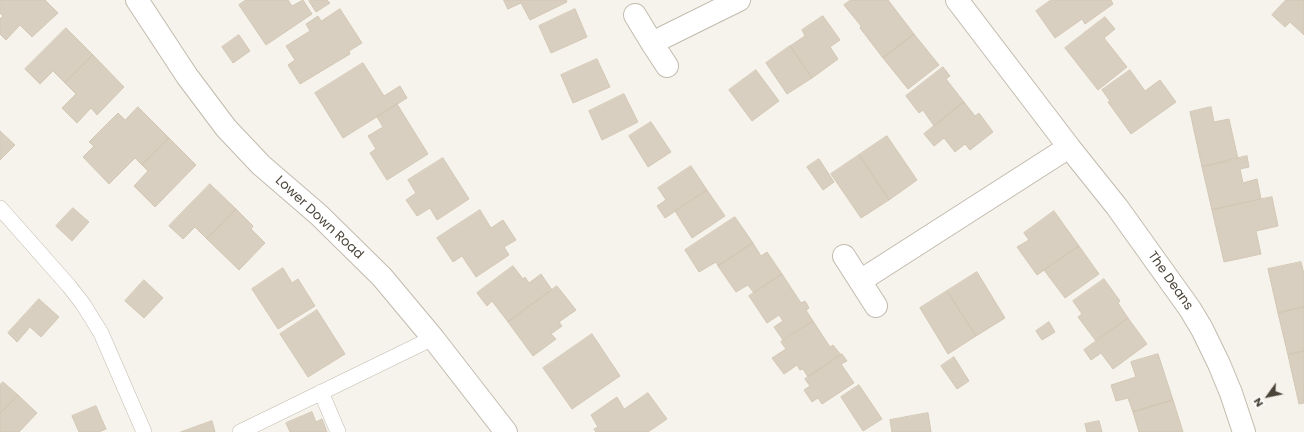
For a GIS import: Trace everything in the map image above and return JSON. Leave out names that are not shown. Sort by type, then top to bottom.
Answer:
[{"type":"street","name":"Lower Down Road","points":[[138,0],[187,76],[230,133],[261,165],[319,215],[382,277],[433,338],[506,432]]},
{"type":"street","points":[[652,43],[739,0]]},
{"type":"street","name":"The Deans","points":[[957,0],[1069,147],[1117,207],[1190,309],[1202,329],[1219,364],[1231,393],[1244,432]]},
{"type":"street","points":[[635,15],[667,66]]},
{"type":"street","points":[[860,281],[1069,147]]},
{"type":"street","points":[[844,256],[876,306]]},
{"type":"lane","points":[[0,208],[83,304],[101,334],[144,432]]},
{"type":"lane","points":[[240,432],[433,338]]},
{"type":"lane","points":[[321,392],[338,432]]},
{"type":"building","points":[[0,0],[45,0],[58,13],[32,37],[20,25],[6,40],[0,34],[0,19],[3,16],[0,13]]},
{"type":"building","points":[[246,0],[288,0],[292,6],[303,0],[312,14],[266,45],[239,5]]},
{"type":"building","points":[[327,0],[330,3],[316,12],[309,1]]},
{"type":"building","points":[[504,0],[566,0],[567,2],[530,20],[521,3],[508,9]]},
{"type":"building","points":[[851,0],[888,0],[914,34],[883,58],[860,28],[861,26],[844,5]]},
{"type":"building","points":[[1051,0],[1111,0],[1113,4],[1085,24],[1082,19],[1055,38],[1036,11]]},
{"type":"building","points":[[1286,0],[1304,0],[1304,35],[1290,22],[1285,27],[1272,15]]},
{"type":"building","points":[[340,9],[362,43],[349,51],[350,54],[300,84],[288,65],[295,60],[286,46],[310,31],[306,24],[318,16],[321,21]]},
{"type":"building","points":[[575,9],[587,37],[551,53],[539,26]]},
{"type":"building","points":[[823,16],[840,40],[830,47],[838,59],[812,78],[790,46],[805,36],[802,30]]},
{"type":"building","points":[[1105,17],[1115,29],[1104,38],[1127,67],[1098,90],[1065,48]]},
{"type":"building","points":[[66,28],[93,55],[65,83],[53,71],[40,84],[25,69]]},
{"type":"building","points":[[914,34],[939,65],[908,89],[883,58]]},
{"type":"building","points":[[239,35],[250,51],[233,63],[222,47]]},
{"type":"building","points":[[790,46],[812,78],[787,94],[766,63]]},
{"type":"building","points":[[93,55],[124,87],[97,115],[91,108],[77,123],[62,108],[76,94],[65,83]]},
{"type":"building","points":[[597,59],[610,87],[573,103],[561,75]]},
{"type":"building","points":[[363,63],[384,96],[400,86],[407,98],[343,138],[315,93]]},
{"type":"building","points":[[943,67],[950,76],[946,79],[964,102],[934,126],[923,110],[919,113],[906,96]]},
{"type":"building","points":[[756,70],[779,101],[752,121],[729,90]]},
{"type":"building","points":[[1130,70],[1145,91],[1160,80],[1176,102],[1131,134],[1108,102],[1110,101],[1102,90]]},
{"type":"building","points":[[624,94],[638,122],[602,140],[589,111]]},
{"type":"building","points":[[964,102],[975,116],[979,113],[993,132],[970,150],[965,144],[955,152],[944,138],[934,146],[924,134]]},
{"type":"building","points":[[397,104],[428,154],[387,180],[370,153],[376,149],[368,136],[383,127],[377,117]]},
{"type":"building","points":[[138,107],[169,138],[142,165],[135,158],[109,184],[83,157],[94,146],[89,142],[118,113],[125,120]]},
{"type":"building","points":[[1211,107],[1214,122],[1229,119],[1238,159],[1202,167],[1190,112]]},
{"type":"building","points":[[651,122],[671,152],[648,167],[629,136]]},
{"type":"building","points":[[0,131],[15,145],[0,160]]},
{"type":"building","points":[[887,136],[917,180],[889,200],[859,155]]},
{"type":"building","points":[[169,138],[196,165],[155,207],[134,186],[148,171],[142,165]]},
{"type":"building","points":[[859,155],[889,200],[861,218],[831,174]]},
{"type":"building","points":[[1247,156],[1249,167],[1240,169],[1243,183],[1257,179],[1261,199],[1212,210],[1202,167]]},
{"type":"building","points":[[443,158],[469,199],[437,220],[430,208],[417,216],[406,200],[416,193],[408,180]]},
{"type":"building","points":[[819,159],[834,182],[823,190],[807,167]]},
{"type":"building","points":[[691,166],[707,190],[665,218],[657,206],[666,200],[658,188]]},
{"type":"building","points":[[210,184],[236,209],[207,239],[195,227],[183,239],[169,226]]},
{"type":"building","points":[[707,190],[725,216],[692,238],[675,211]]},
{"type":"building","points":[[1272,197],[1278,226],[1256,231],[1261,254],[1224,262],[1212,210]]},
{"type":"building","points":[[73,208],[89,222],[72,241],[56,226]]},
{"type":"building","points":[[236,209],[253,226],[251,229],[265,243],[239,270],[207,239]]},
{"type":"building","points":[[480,210],[491,228],[503,220],[516,240],[504,247],[509,255],[476,277],[462,256],[453,262],[437,238]]},
{"type":"building","points":[[1054,211],[1079,246],[1037,275],[1017,247],[1029,240],[1024,233]]},
{"type":"building","points":[[735,217],[753,243],[718,266],[716,262],[699,272],[685,250]]},
{"type":"building","points":[[753,243],[761,256],[767,252],[782,274],[754,293],[748,285],[736,292],[718,266]]},
{"type":"building","points":[[1079,246],[1099,274],[1065,298],[1044,270]]},
{"type":"building","points":[[1301,262],[1304,274],[1304,307],[1278,313],[1268,269]]},
{"type":"building","points":[[513,266],[523,279],[525,277],[529,283],[541,274],[552,290],[508,322],[492,301],[487,306],[477,293]]},
{"type":"building","points":[[283,268],[292,283],[298,279],[315,306],[278,329],[252,289]]},
{"type":"building","points":[[977,272],[1005,318],[976,336],[947,291]]},
{"type":"building","points":[[782,274],[801,303],[805,301],[809,308],[806,310],[813,321],[783,340],[774,327],[783,321],[779,315],[767,323],[749,296]]},
{"type":"building","points":[[1104,279],[1120,301],[1118,303],[1128,318],[1096,341],[1078,317],[1082,314],[1073,301]]},
{"type":"building","points":[[144,280],[163,298],[144,318],[125,301]]},
{"type":"building","points":[[557,286],[576,310],[559,322],[562,326],[551,334],[556,339],[533,356],[508,322]]},
{"type":"building","points":[[947,291],[976,336],[948,354],[920,308]]},
{"type":"building","points":[[39,299],[59,317],[41,337],[30,327],[17,342],[8,333]]},
{"type":"building","points":[[1304,307],[1304,351],[1288,355],[1278,313]]},
{"type":"building","points":[[317,310],[345,354],[308,377],[280,334]]},
{"type":"building","points":[[1128,318],[1147,344],[1113,369],[1101,353],[1091,360],[1084,350]]},
{"type":"building","points":[[813,321],[830,347],[833,345],[841,355],[808,377],[803,369],[800,370],[797,365],[784,374],[772,358],[786,349],[781,342]]},
{"type":"building","points":[[1049,322],[1055,332],[1042,340],[1036,331]]},
{"type":"building","points":[[592,334],[620,376],[572,409],[543,368]]},
{"type":"building","points":[[1304,351],[1304,403],[1299,404],[1288,355]]},
{"type":"building","points":[[842,354],[847,361],[841,364],[854,383],[822,404],[818,398],[812,402],[804,390],[810,386],[805,379]]},
{"type":"building","points":[[1158,354],[1173,400],[1133,412],[1128,398],[1116,401],[1111,385],[1136,377],[1131,362]]},
{"type":"building","points":[[954,357],[969,381],[957,389],[941,366]]},
{"type":"building","points":[[3,382],[18,395],[0,414],[0,385]]},
{"type":"building","points":[[859,385],[882,419],[863,431],[841,397]]},
{"type":"building","points":[[648,393],[667,419],[648,432],[596,432],[594,429],[598,427],[591,415],[617,397],[624,409]]},
{"type":"building","points":[[18,395],[37,413],[19,432],[0,432],[0,414]]},
{"type":"building","points":[[1173,400],[1183,432],[1139,432],[1133,412]]},
{"type":"building","points":[[96,406],[106,429],[99,432],[79,432],[72,416]]},
{"type":"building","points":[[312,412],[316,422],[322,419],[327,432],[290,432],[286,423]]},
{"type":"building","points":[[928,413],[931,432],[892,432],[890,420]]},
{"type":"building","points":[[212,421],[215,432],[181,432]]},
{"type":"building","points":[[1099,421],[1102,432],[1087,432],[1085,424]]}]
